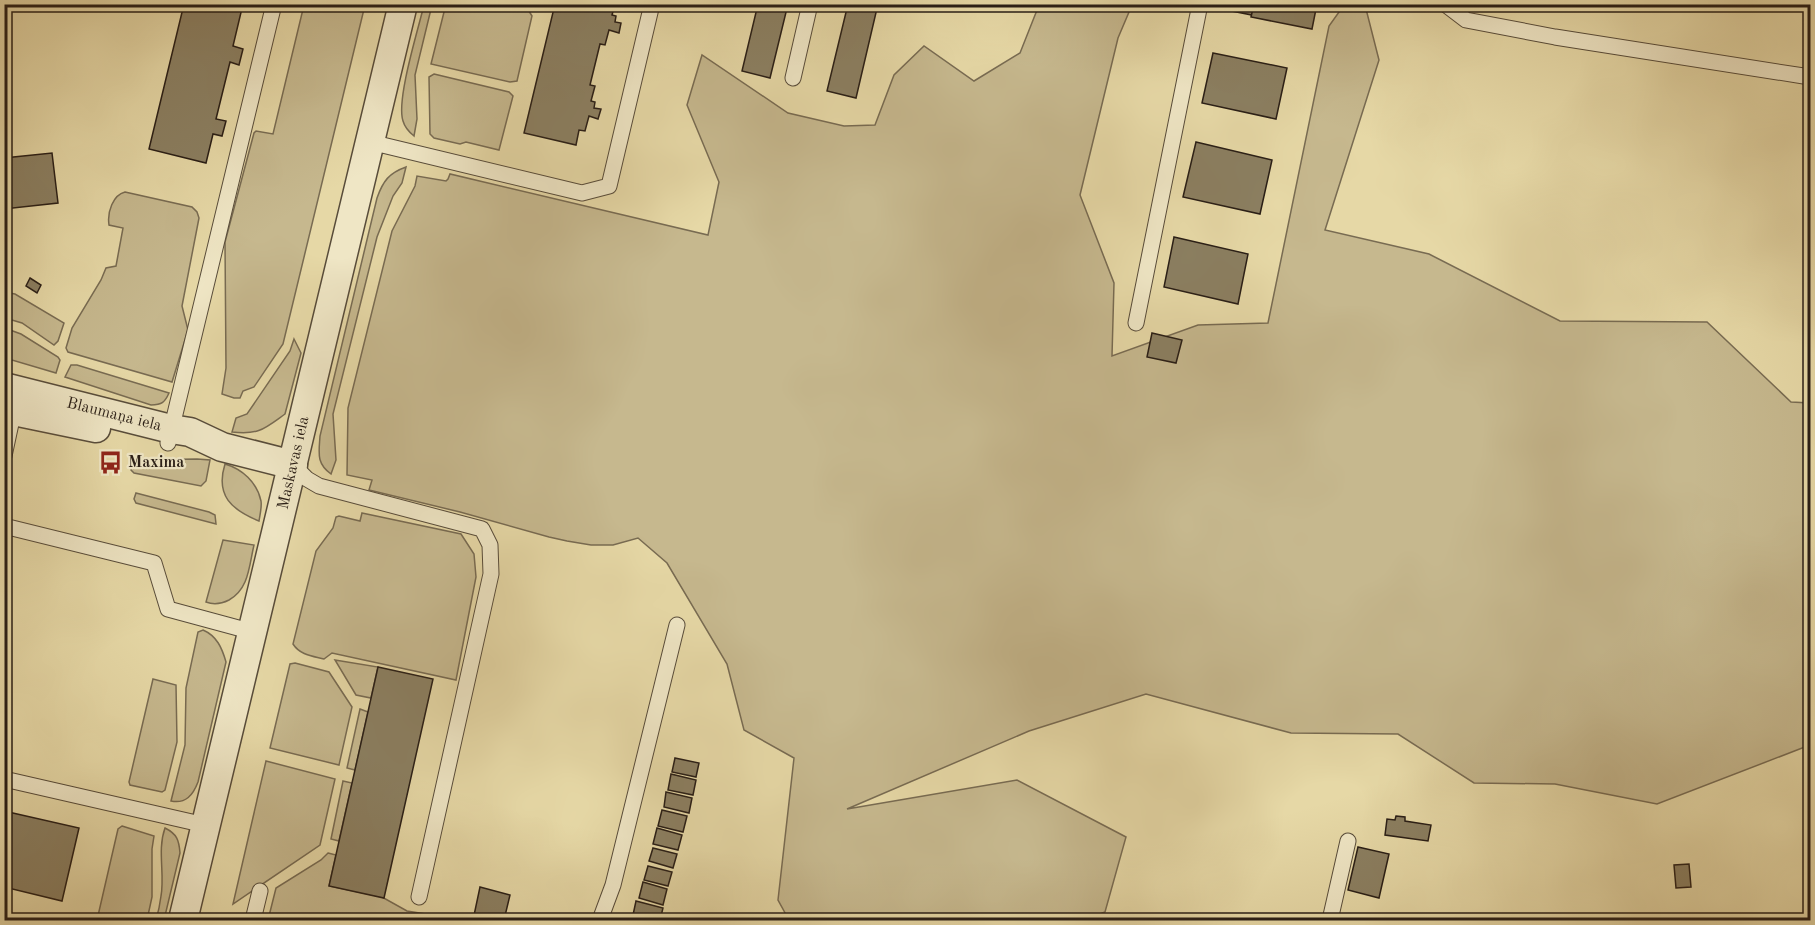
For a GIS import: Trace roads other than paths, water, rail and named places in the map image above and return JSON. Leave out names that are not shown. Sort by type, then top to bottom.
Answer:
[{"type":"street","name":"Maskavas iela","points":[[183,921],[403,4]]},
{"type":"street","name":"Blaumaņa iela","points":[[10,400],[170,436],[190,432],[222,447],[293,465]]},
{"type":"lane","points":[[170,436],[274,4]]},
{"type":"lane","points":[[370,142],[582,193],[609,186],[652,4]]},
{"type":"lane","points":[[793,78],[810,4]]},
{"type":"lane","points":[[1136,323],[1200,4]]},
{"type":"lane","points":[[1445,4],[1466,20],[1556,37],[1810,77]]},
{"type":"lane","points":[[4,456],[10,400]]},
{"type":"lane","points":[[293,465],[307,479],[319,486],[482,529],[490,545],[491,574],[419,897]]},
{"type":"lane","points":[[4,526],[154,564],[168,609],[253,632]]},
{"type":"lane","points":[[600,921],[613,885],[677,625]]},
{"type":"lane","points":[[4,779],[205,825]]},
{"type":"lane","points":[[1330,921],[1348,841]]},
{"type":"lane","points":[[253,921],[260,891]]},
{"type":"place","name":"Maxima","points":[[110,463]]}]
